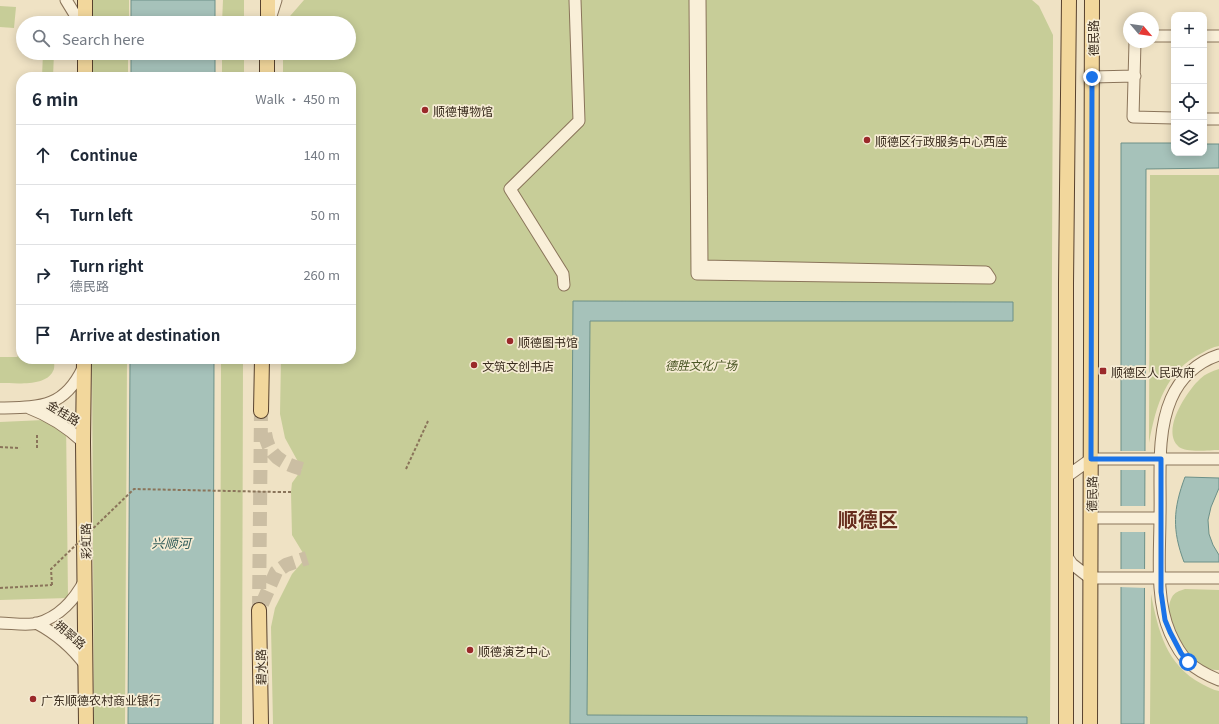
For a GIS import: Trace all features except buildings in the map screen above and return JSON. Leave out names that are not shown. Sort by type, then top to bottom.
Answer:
[{"type":"main road","points":[[85,0],[85,16]]},
{"type":"main road","points":[[268,0],[268,16]]},
{"type":"main road","points":[[1066,724],[1066,276],[1069,0]]},
{"type":"main road","name":"德民路","points":[[1090,724],[1092,0]]},
{"type":"main road","points":[[85,60],[85,72]]},
{"type":"main road","points":[[267,60],[267,72]]},
{"type":"main road","name":"彩虹路","points":[[84,364],[83,442],[86,724]]},
{"type":"main road","points":[[261,411],[262,364]]},
{"type":"main road","name":"碧水路","points":[[260,610],[261,724]]},
{"type":"street","points":[[66,0],[76,16]]},
{"type":"street","points":[[270,16],[276,0]]},
{"type":"street","points":[[564,285],[563,274],[510,189],[579,121],[575,0]]},
{"type":"street","points":[[695,0],[698,274],[990,278],[986,272],[702,266],[700,0]]},
{"type":"street","points":[[1159,36],[1171,36]]},
{"type":"street","points":[[1207,36],[1219,36]]},
{"type":"street","points":[[1136,48],[1133,117],[1171,118]]},
{"type":"street","points":[[1092,77],[1134,76]]},
{"type":"street","points":[[1207,119],[1219,119]]},
{"type":"street","points":[[1219,355],[1205,360],[1186,376],[1175,391],[1168,408],[1162,433],[1160,518],[1160,578],[1165,620],[1174,642],[1188,662],[1198,670],[1219,680]]},
{"type":"street","name":"金桂路","points":[[0,408],[29,407],[50,403],[70,389],[78,379],[84,364]]},
{"type":"street","name":"金桂路","points":[[29,407],[62,424],[83,442]]},
{"type":"street","points":[[1066,477],[1091,459],[1219,459]]},
{"type":"street","points":[[1090,518],[1160,518]]},
{"type":"street","points":[[1066,555],[1072,564],[1090,578],[1219,578]]},
{"type":"street","name":"拥翠路","points":[[36,624],[60,611],[79,592],[85,580]]},
{"type":"street","name":"拥翠路","points":[[0,623],[36,624],[64,641],[86,666]]},
{"type":"path","points":[[406,469],[428,421]]},
{"type":"path","points":[[37,435],[37,449]]},
{"type":"path","points":[[0,447],[20,448]]},
{"type":"path","points":[[0,588],[52,585],[51,569],[134,490],[291,492]]},
{"type":"green space","points":[[91,0],[129,0],[129,16],[91,16]]},
{"type":"green space","points":[[223,0],[244,0],[244,16],[222,16]]},
{"type":"green space","name":"德胜文化广场","points":[[304,0],[1032,0],[1039,6],[1053,35],[1050,724],[273,724],[271,627],[275,608],[292,574],[306,558],[292,535],[292,483],[302,469],[285,438],[280,414],[281,364],[356,364],[356,72],[283,72],[283,60],[356,60],[356,16],[290,16]]},
{"type":"green space","points":[[0,6],[16,7],[14,28],[0,27]]},
{"type":"green space","points":[[43,60],[54,60],[53,72],[42,72]]},
{"type":"green space","points":[[92,60],[128,60],[128,72],[92,72]]},
{"type":"green space","points":[[222,60],[244,60],[244,72],[222,72]]},
{"type":"green space","points":[[1150,175],[1219,175],[1219,346],[1208,350],[1189,361],[1179,369],[1171,380],[1159,403],[1149,443]]},
{"type":"green space","points":[[0,357],[16,357],[16,364],[54,364],[54,367],[53,371],[44,380],[30,383],[0,383]]},
{"type":"green space","points":[[92,364],[127,364],[125,724],[94,724]]},
{"type":"green space","points":[[221,364],[243,364],[242,724],[220,724]]},
{"type":"green space","points":[[1219,369],[1219,450],[1193,451],[1183,449],[1179,447],[1174,440],[1172,431],[1178,412],[1189,392],[1200,379]]},
{"type":"green space","points":[[66,419],[68,598],[0,600],[0,422]]},
{"type":"green space","points":[[1185,589],[1219,590],[1219,670],[1209,669],[1199,663],[1189,654],[1174,631],[1170,618],[1169,607],[1173,595]]},
{"type":"green space","points":[[1151,594],[1161,633],[1172,657],[1190,676],[1202,684],[1219,691],[1219,724],[1150,724]]},
{"type":"water","points":[[131,0],[215,0],[215,16],[131,16]]},
{"type":"water","points":[[131,60],[215,60],[215,72],[131,72]]},
{"type":"water","points":[[1121,143],[1171,143],[1171,156],[1207,156],[1207,144],[1219,144],[1219,168],[1146,169],[1144,724],[1121,724]]},
{"type":"water","points":[[573,301],[1013,302],[1013,321],[590,321],[587,715],[1027,717],[1027,724],[570,724]]},
{"type":"water","name":"兴顺河","points":[[130,364],[214,364],[213,724],[128,724]]},
{"type":"water","points":[[1185,477],[1219,478],[1219,488],[1211,507],[1208,520],[1209,534],[1219,555],[1219,562],[1184,562],[1177,540],[1176,510]]},
{"type":"pier","points":[[1119,451],[1147,451],[1147,470],[1119,470]]},
{"type":"pier","points":[[1119,506],[1147,506],[1147,532],[1119,532]]},
{"type":"pier","points":[[1119,569],[1146,569],[1146,588],[1119,587]]},
{"type":"tunnel","points":[[259,610],[261,411]]},
{"type":"tunnel","points":[[265,433],[269,447],[277,457],[288,464],[302,469]]},
{"type":"tunnel","points":[[262,604],[276,572],[286,565],[307,558]]},
{"type":"place","name":"顺德博物馆","points":[[425,110]]},
{"type":"place","name":"顺德区行政服务中心西座","points":[[867,140]]},
{"type":"place","name":"顺德图书馆","points":[[510,341]]},
{"type":"place","name":"文筑文创书店","points":[[474,365]]},
{"type":"place","name":"顺德区人民政府","points":[[1103,371]]},
{"type":"place","name":"顺德演艺中心","points":[[470,650]]},
{"type":"place","name":"广东顺德农村商业银行","points":[[33,699]]},
{"type":"district","name":"顺德区","points":[[868,518]]},
{"type":"route","points":[[1092,77],[1091,459],[1161,459],[1161,592],[1165,620],[1174,642],[1188,662]]}]
